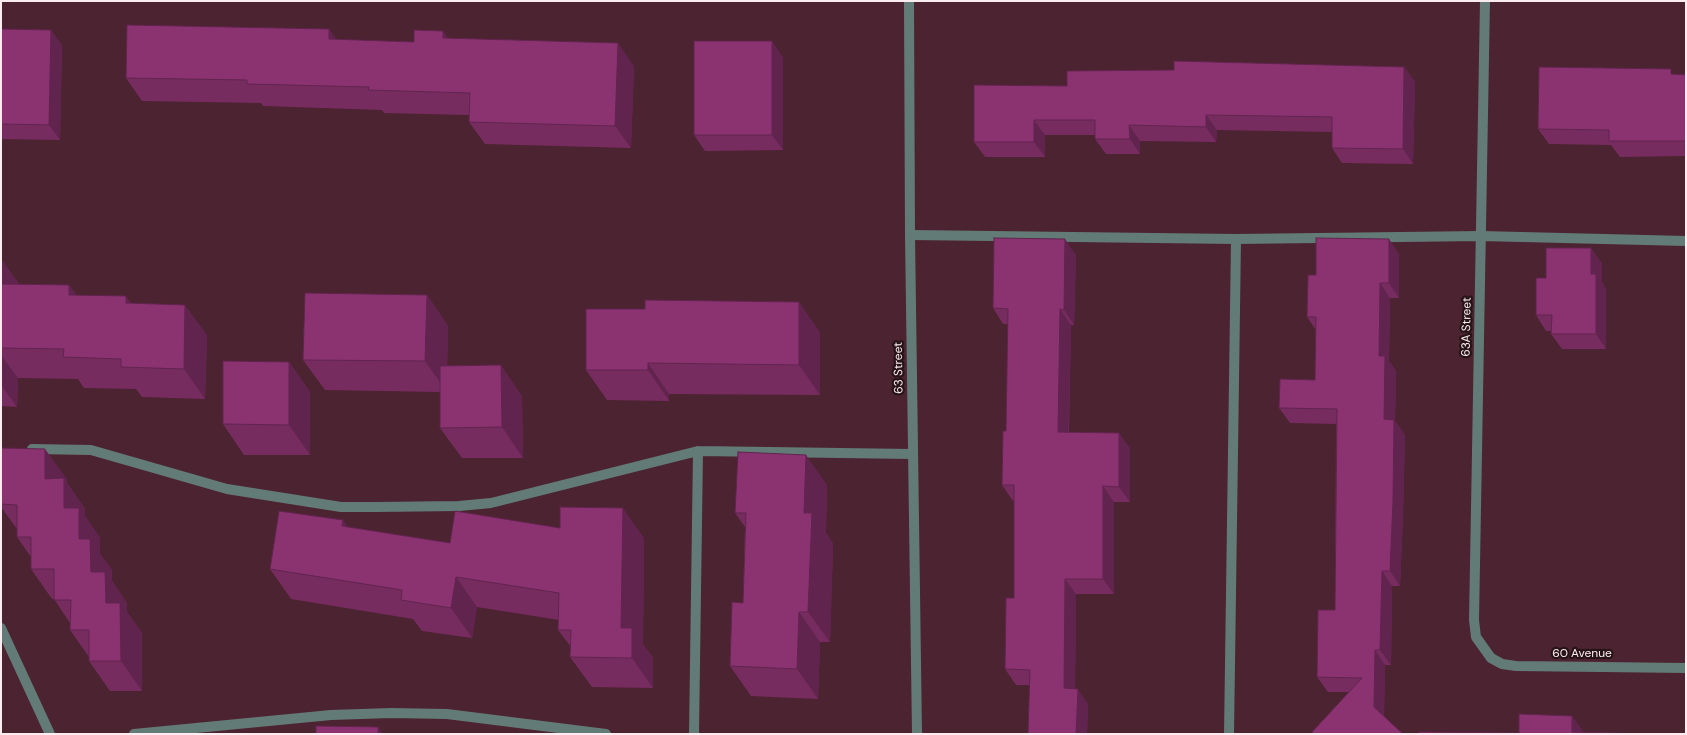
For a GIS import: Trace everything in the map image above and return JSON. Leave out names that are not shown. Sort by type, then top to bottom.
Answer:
[{"type":"street","name":"63 Street","points":[[909,1],[912,454],[917,734]]},
{"type":"street","name":"63A Street","points":[[1484,650],[1476,637],[1474,620],[1485,1]]},
{"type":"street","points":[[910,235],[1236,239],[1481,236],[1686,241]]},
{"type":"street","points":[[1228,734],[1236,239]]},
{"type":"street","points":[[19,449],[91,450],[227,490],[341,507],[459,506],[491,503],[698,451],[912,454]]},
{"type":"street","points":[[694,734],[698,451]]},
{"type":"street","points":[[1,628],[50,734]]},
{"type":"street","name":"60 Avenue","points":[[1484,650],[1491,658],[1502,664],[1516,666],[1686,668]]},
{"type":"street","points":[[134,734],[332,715],[391,713],[447,714],[606,734]]},
{"type":"building","points":[[127,25],[329,29],[329,39],[414,42],[414,30],[443,31],[443,38],[618,43],[615,126],[469,122],[470,93],[368,90],[369,87],[247,84],[247,80],[126,78]]},
{"type":"building","points":[[1,29],[51,30],[49,125],[1,124]]},
{"type":"building","points":[[694,41],[772,41],[772,135],[694,135]]},
{"type":"building","points":[[1174,61],[1404,67],[1403,149],[1332,148],[1332,117],[1206,115],[1206,127],[1129,125],[1130,139],[1095,139],[1095,120],[1034,120],[1034,142],[974,142],[974,85],[1067,86],[1067,71],[1174,70]]},
{"type":"building","points":[[1539,67],[1671,69],[1671,74],[1686,75],[1686,141],[1609,141],[1609,130],[1538,129]]},
{"type":"building","points":[[994,238],[1065,239],[1064,310],[1060,309],[1058,432],[1119,433],[1119,487],[1103,486],[1103,579],[1065,579],[1064,688],[1078,689],[1076,734],[1028,734],[1030,670],[1005,669],[1006,598],[1014,598],[1014,485],[1002,485],[1003,431],[1006,431],[1008,309],[993,308]]},
{"type":"building","points":[[1316,238],[1389,239],[1389,283],[1380,283],[1379,356],[1385,356],[1384,419],[1394,420],[1393,501],[1390,571],[1382,571],[1380,650],[1375,650],[1374,707],[1403,734],[1314,734],[1312,732],[1362,678],[1317,677],[1318,610],[1335,610],[1337,409],[1279,408],[1280,379],[1315,380],[1316,317],[1307,317],[1308,275],[1316,275]]},
{"type":"building","points":[[1546,248],[1591,248],[1591,274],[1596,274],[1596,334],[1551,334],[1552,315],[1536,315],[1536,278],[1546,278]]},
{"type":"building","points":[[1,284],[69,285],[69,295],[126,296],[126,303],[185,305],[184,369],[121,367],[121,359],[63,357],[64,349],[1,348]]},
{"type":"building","points":[[305,293],[427,295],[425,361],[303,360]]},
{"type":"building","points":[[645,300],[799,302],[799,365],[648,363],[648,370],[586,370],[586,309],[645,309]]},
{"type":"building","points":[[223,361],[289,362],[289,425],[223,424]]},
{"type":"building","points":[[501,365],[502,427],[440,428],[440,366]]},
{"type":"building","points":[[1,448],[45,449],[45,479],[64,478],[64,508],[79,508],[79,539],[90,539],[91,572],[105,572],[106,603],[120,603],[121,661],[89,661],[89,630],[70,630],[71,600],[54,600],[54,569],[31,569],[31,537],[17,537],[17,505],[1,504]]},
{"type":"building","points":[[738,452],[806,455],[804,513],[812,513],[808,612],[799,612],[797,669],[730,666],[732,602],[743,603],[746,513],[735,513]]},
{"type":"building","points":[[560,507],[623,508],[621,628],[632,628],[632,658],[570,657],[571,630],[558,630],[559,593],[456,577],[451,608],[401,600],[402,590],[270,569],[279,511],[343,520],[342,526],[450,543],[455,511],[560,528]]},
{"type":"building","points":[[1519,714],[1572,716],[1572,732],[1652,734],[1419,734],[1419,732],[1519,733]]},
{"type":"building","points":[[316,726],[378,727],[378,734],[316,734]]}]
